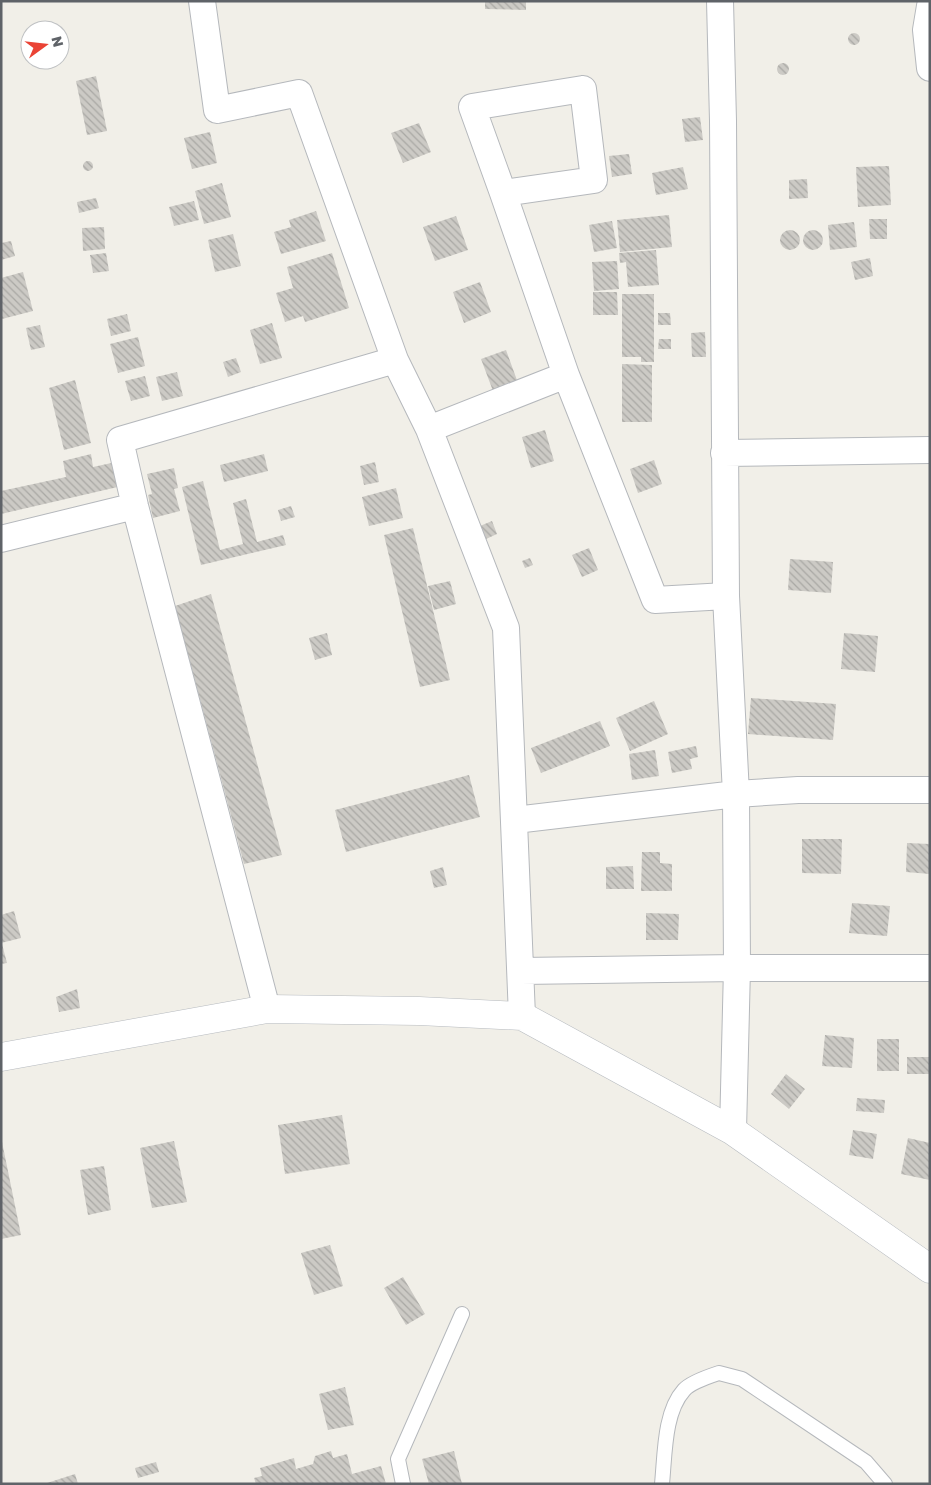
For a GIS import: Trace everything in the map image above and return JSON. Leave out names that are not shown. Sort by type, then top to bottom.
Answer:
[{"type":"street","points":[[202,1],[217,110],[299,92],[395,360],[430,429],[506,628],[522,1016]]},
{"type":"street","points":[[720,1],[723,121],[726,596],[736,794],[737,968],[733,1131]]},
{"type":"street","points":[[930,6],[926,30],[930,68]]},
{"type":"street","points":[[503,193],[594,180],[584,89],[472,107],[566,375],[655,600],[726,596]]},
{"type":"street","points":[[267,1009],[135,506],[120,440],[395,360]]},
{"type":"street","points":[[430,429],[566,375]]},
{"type":"street","points":[[724,453],[930,450]]},
{"type":"street","points":[[1,539],[135,506]]},
{"type":"street","points":[[515,820],[736,794],[798,790],[930,790]]},
{"type":"street","points":[[521,971],[930,968]]},
{"type":"street","points":[[1,1057],[267,1009],[419,1011],[522,1016],[733,1131],[930,1269]]},
{"type":"lane","points":[[403,1484],[398,1459],[462,1314]]},
{"type":"lane","points":[[662,1484],[666,1442],[672,1408],[685,1388],[719,1373],[742,1379],[866,1462],[885,1484]]},
{"type":"building","points":[[485,1],[526,1],[526,10],[485,9]]},
{"type":"building","points":[[856,33],[859,34],[859,44],[852,45],[849,44],[848,37],[849,34]]},
{"type":"building","points":[[781,63],[785,63],[789,69],[785,75],[781,75],[777,71],[777,67]]},
{"type":"building","points":[[96,76],[107,131],[87,135],[76,81]]},
{"type":"building","points":[[700,117],[703,140],[685,142],[682,119]]},
{"type":"building","points":[[419,123],[431,152],[403,163],[391,133]]},
{"type":"building","points":[[210,132],[217,163],[192,169],[184,138]]},
{"type":"building","points":[[629,154],[632,174],[612,177],[609,156]]},
{"type":"building","points":[[86,161],[90,161],[93,166],[92,170],[86,171],[83,168],[83,164]]},
{"type":"building","points":[[889,166],[891,205],[858,207],[856,167]]},
{"type":"building","points":[[683,167],[688,189],[656,195],[652,173]]},
{"type":"building","points":[[807,179],[808,198],[789,199],[789,180]]},
{"type":"building","points":[[222,183],[231,217],[204,224],[195,191]]},
{"type":"building","points":[[96,198],[99,208],[79,213],[77,202]]},
{"type":"building","points":[[194,201],[199,220],[174,226],[169,207]]},
{"type":"building","points":[[316,211],[326,241],[281,254],[274,232],[291,227],[289,220]]},
{"type":"building","points":[[669,215],[672,247],[620,252],[617,220]]},
{"type":"building","points":[[456,216],[468,250],[435,261],[423,227]]},
{"type":"building","points":[[869,219],[887,219],[887,239],[870,239]]},
{"type":"building","points":[[612,221],[617,248],[594,252],[589,225]]},
{"type":"building","points":[[854,222],[857,247],[830,250],[828,225]]},
{"type":"building","points":[[104,227],[105,249],[83,251],[82,228]]},
{"type":"building","points":[[786,230],[794,230],[800,236],[800,244],[794,250],[786,250],[780,244],[780,236]]},
{"type":"building","points":[[813,230],[820,233],[823,240],[820,247],[813,250],[806,247],[803,240],[806,233]]},
{"type":"building","points":[[233,234],[241,266],[215,272],[208,240]]},
{"type":"building","points":[[11,241],[15,256],[1,260],[1,243]]},
{"type":"building","points":[[656,250],[659,285],[628,287],[626,262],[620,263],[619,253]]},
{"type":"building","points":[[106,253],[109,271],[93,273],[90,255]]},
{"type":"building","points":[[332,253],[349,308],[305,322],[303,316],[285,322],[276,293],[293,288],[287,267]]},
{"type":"building","points":[[870,258],[873,276],[855,280],[851,262]]},
{"type":"building","points":[[617,261],[619,289],[594,291],[592,262]]},
{"type":"building","points":[[23,272],[33,311],[2,319],[1,278]]},
{"type":"building","points":[[480,282],[491,312],[464,323],[453,292]]},
{"type":"building","points":[[593,292],[617,292],[618,315],[593,315]]},
{"type":"building","points":[[622,294],[654,294],[654,362],[641,362],[641,357],[622,357]]},
{"type":"building","points":[[658,313],[670,313],[671,325],[658,325]]},
{"type":"building","points":[[127,314],[131,331],[111,336],[107,319]]},
{"type":"building","points":[[272,323],[282,358],[260,364],[250,330]]},
{"type":"building","points":[[40,325],[45,347],[31,350],[26,328]]},
{"type":"building","points":[[705,332],[706,357],[692,357],[691,333]]},
{"type":"building","points":[[138,337],[145,366],[118,373],[110,344]]},
{"type":"building","points":[[659,339],[671,339],[671,349],[658,349]]},
{"type":"building","points":[[506,350],[518,383],[493,391],[481,359]]},
{"type":"building","points":[[236,358],[241,372],[228,377],[223,362]]},
{"type":"building","points":[[622,364],[652,365],[652,422],[622,422]]},
{"type":"building","points":[[177,372],[183,396],[162,401],[156,377]]},
{"type":"building","points":[[145,376],[150,396],[131,401],[125,381]]},
{"type":"building","points":[[75,380],[91,443],[64,450],[49,388]]},
{"type":"building","points":[[545,430],[554,461],[531,468],[522,437]]},
{"type":"building","points":[[91,454],[93,467],[116,462],[122,486],[1,514],[1,491],[66,477],[63,461]]},
{"type":"building","points":[[264,454],[268,471],[224,482],[220,465]]},
{"type":"building","points":[[654,460],[662,484],[638,493],[630,469]]},
{"type":"building","points":[[375,462],[379,482],[364,485],[360,466]]},
{"type":"building","points":[[174,468],[178,488],[174,489],[180,511],[153,518],[148,495],[152,494],[147,474]]},
{"type":"building","points":[[203,481],[220,550],[243,544],[233,503],[246,499],[257,542],[283,535],[286,545],[201,565],[182,487]]},
{"type":"building","points":[[396,488],[403,518],[369,526],[362,497]]},
{"type":"building","points":[[291,506],[295,517],[281,521],[278,510]]},
{"type":"building","points":[[492,521],[497,534],[486,539],[480,526]]},
{"type":"building","points":[[413,528],[450,680],[420,687],[384,535]]},
{"type":"building","points":[[589,548],[598,570],[582,577],[572,555]]},
{"type":"building","points":[[530,558],[533,565],[525,568],[522,561]]},
{"type":"building","points":[[790,559],[833,562],[831,593],[788,590]]},
{"type":"building","points":[[450,581],[456,604],[434,610],[428,586]]},
{"type":"building","points":[[211,594],[282,855],[244,864],[175,606]]},
{"type":"building","points":[[327,633],[332,655],[315,660],[309,638]]},
{"type":"building","points":[[844,633],[878,636],[875,672],[841,669]]},
{"type":"building","points":[[751,698],[836,704],[833,740],[748,734]]},
{"type":"building","points":[[654,701],[668,734],[630,751],[616,718]]},
{"type":"building","points":[[600,721],[610,746],[541,773],[531,748]]},
{"type":"building","points":[[696,746],[698,757],[690,759],[692,769],[672,773],[668,752]]},
{"type":"building","points":[[655,750],[659,776],[632,780],[629,754]]},
{"type":"building","points":[[469,775],[480,817],[346,852],[335,810]]},
{"type":"building","points":[[802,839],[842,839],[841,874],[802,873]]},
{"type":"building","points":[[907,843],[930,844],[930,874],[906,872]]},
{"type":"building","points":[[642,852],[660,852],[660,863],[672,864],[672,891],[641,891]]},
{"type":"building","points":[[633,866],[634,889],[606,889],[606,867]]},
{"type":"building","points":[[443,867],[447,885],[434,888],[430,871]]},
{"type":"building","points":[[852,903],[890,906],[887,936],[849,933]]},
{"type":"building","points":[[14,911],[21,938],[1,943],[1,915]]},
{"type":"building","points":[[646,913],[679,914],[678,940],[646,940]]},
{"type":"building","points":[[1,945],[7,963],[1,964]]},
{"type":"building","points":[[77,989],[80,1008],[59,1012],[56,997]]},
{"type":"building","points":[[825,1035],[854,1038],[852,1068],[822,1066]]},
{"type":"building","points":[[877,1039],[899,1039],[899,1071],[877,1071]]},
{"type":"building","points":[[907,1057],[930,1057],[930,1074],[907,1074]]},
{"type":"building","points":[[786,1074],[805,1089],[789,1109],[771,1094]]},
{"type":"building","points":[[857,1098],[885,1100],[884,1113],[856,1111]]},
{"type":"building","points":[[342,1115],[350,1164],[285,1174],[278,1125]]},
{"type":"building","points":[[853,1130],[877,1134],[873,1159],[849,1155]]},
{"type":"building","points":[[1,1137],[21,1235],[1,1239]]},
{"type":"building","points":[[908,1138],[930,1143],[930,1180],[901,1174]]},
{"type":"building","points":[[174,1141],[187,1202],[152,1208],[140,1148]]},
{"type":"building","points":[[104,1166],[111,1210],[88,1215],[80,1170]]},
{"type":"building","points":[[330,1245],[343,1286],[314,1295],[301,1253]]},
{"type":"building","points":[[403,1277],[425,1314],[406,1325],[384,1288]]},
{"type":"building","points":[[345,1387],[354,1425],[328,1430],[319,1394]]},
{"type":"building","points":[[331,1451],[333,1458],[347,1454],[352,1474],[381,1466],[386,1484],[256,1484],[254,1478],[262,1476],[260,1468],[294,1458],[296,1469],[313,1464],[315,1456]]},
{"type":"building","points":[[454,1451],[462,1484],[429,1484],[422,1459]]},
{"type":"building","points":[[156,1462],[159,1472],[138,1478],[135,1468]]},
{"type":"building","points":[[75,1474],[78,1484],[47,1484],[47,1483]]}]
